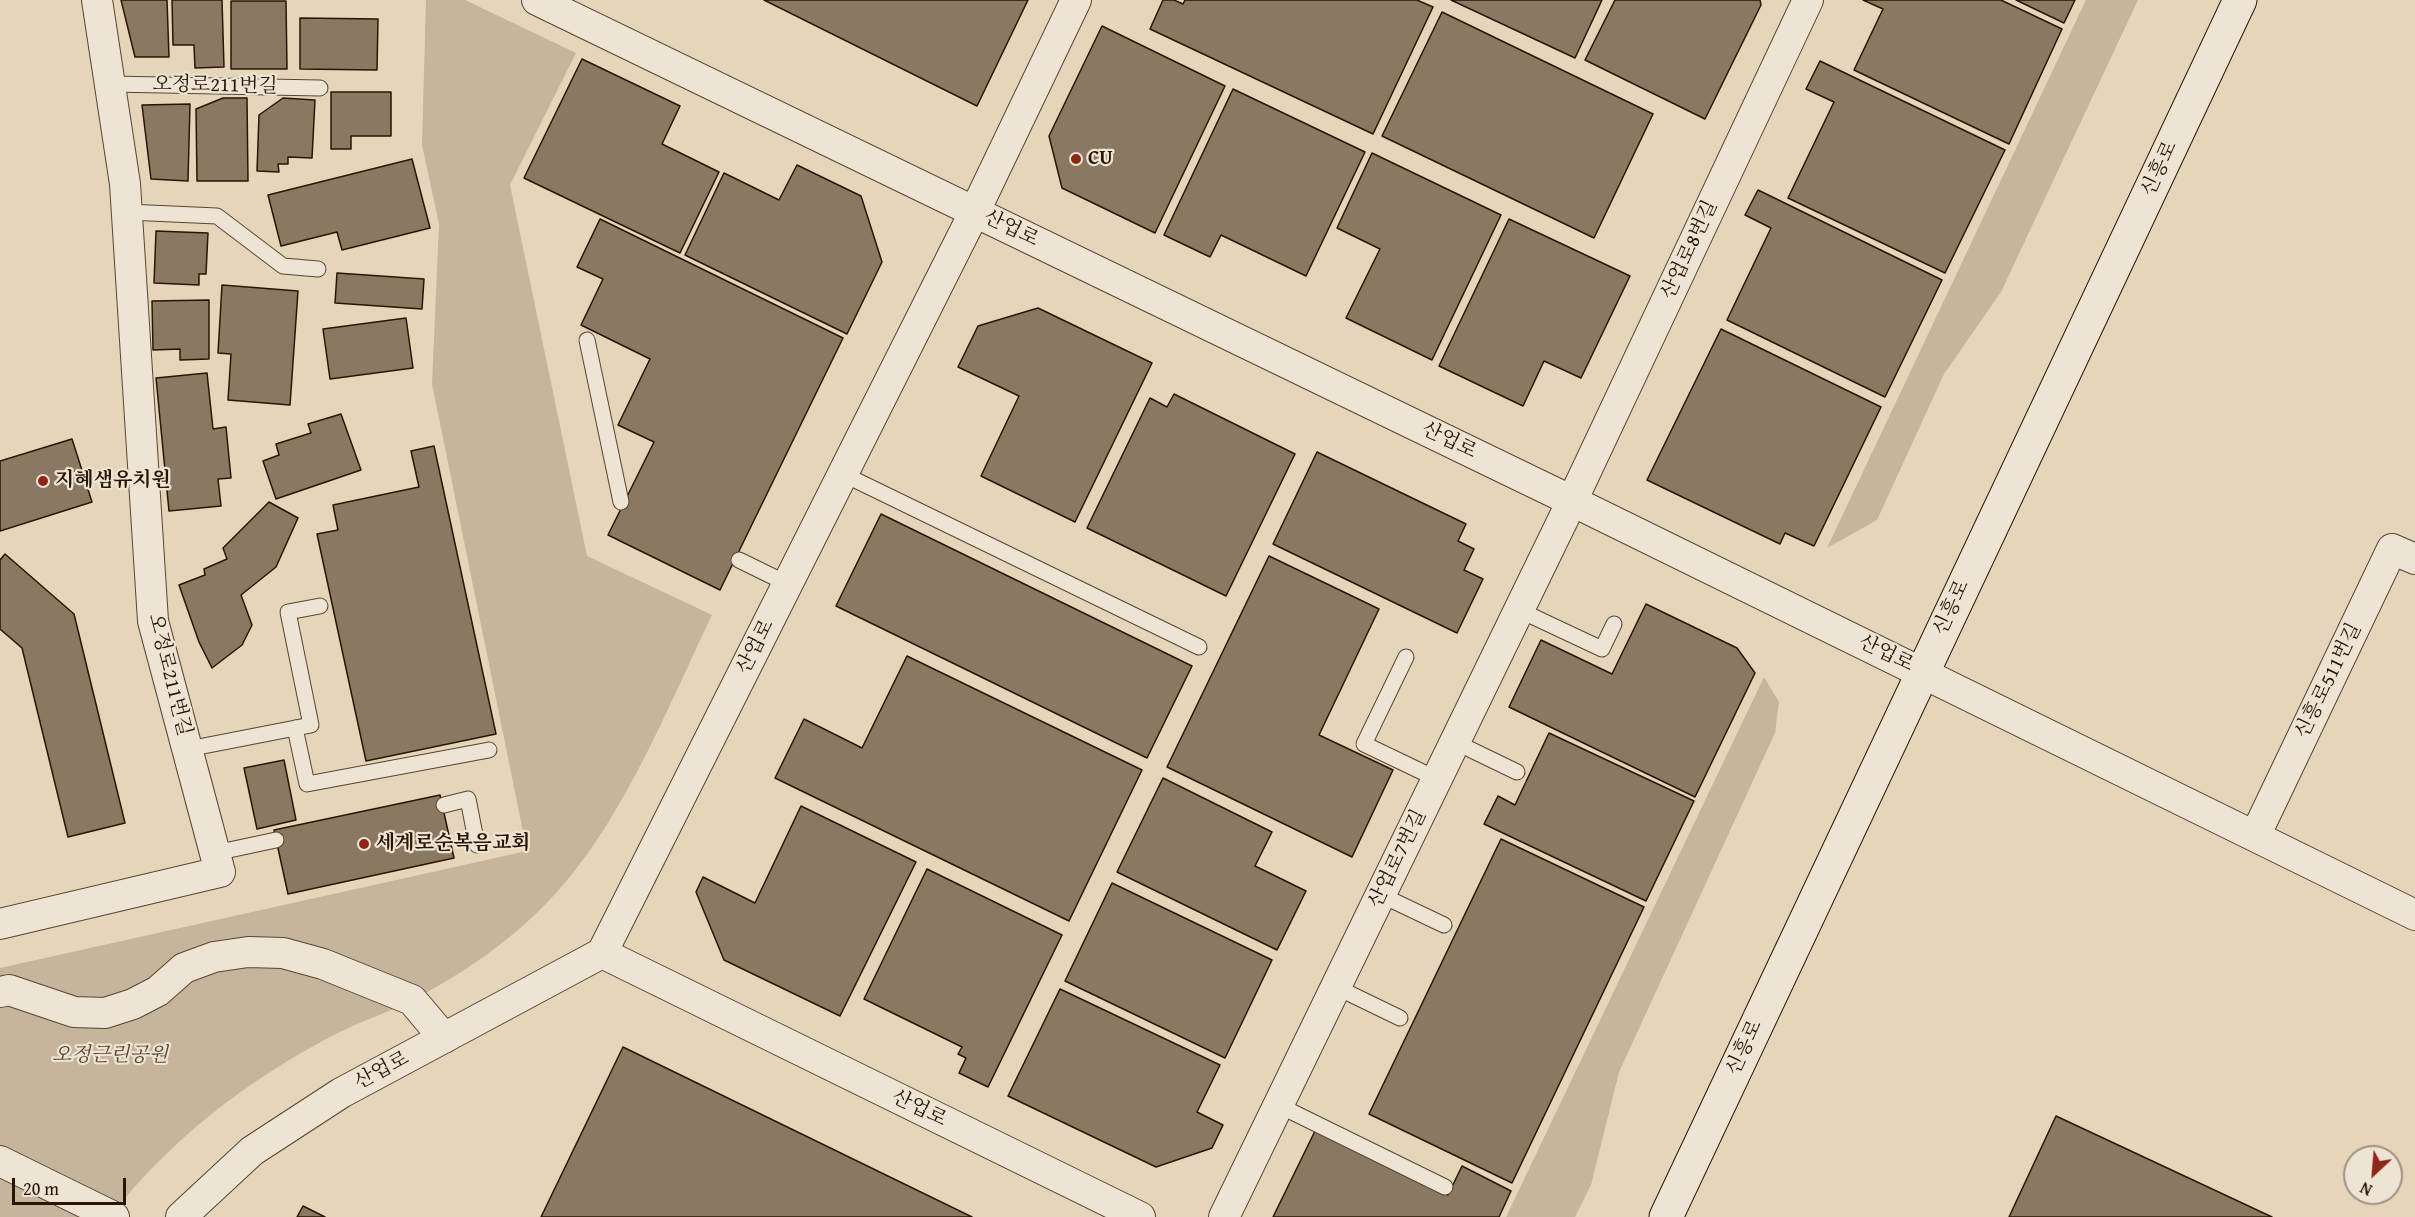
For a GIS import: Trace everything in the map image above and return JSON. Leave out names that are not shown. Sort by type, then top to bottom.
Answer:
[{"type":"street","name":"오정로211번길","points":[[98,0],[126,184],[153,621],[215,854]]},
{"type":"street","name":"산업로","points":[[537,0],[1922,671],[2415,915]]},
{"type":"street","points":[[975,212],[1076,0]]},
{"type":"street","name":"산업로8번길","points":[[1572,501],[1808,0]]},
{"type":"street","name":"신흥로","points":[[1666,1217],[2240,0]]},
{"type":"street","name":"산업로","points":[[181,1217],[252,1151],[341,1093],[602,954],[975,212]]},
{"type":"street","name":"산업로7번길","points":[[1224,1217],[1572,501]]},
{"type":"street","name":"신흥로511번길","points":[[2255,836],[2392,549],[2415,559]]},
{"type":"street","points":[[0,924],[220,872],[215,854]]},
{"type":"street","points":[[0,992],[9,990],[74,1012],[105,1013],[133,1004],[158,991],[184,968],[214,957],[248,952],[283,953],[324,964],[412,1000],[444,1038]]},
{"type":"street","name":"산업로","points":[[602,954],[1140,1217]]},
{"type":"street","points":[[0,1161],[114,1217]]},
{"type":"lane","name":"오정로211번길","points":[[110,84],[320,88]]},
{"type":"lane","points":[[127,212],[217,216],[283,266],[318,269]]},
{"type":"lane","points":[[587,340],[621,502]]},
{"type":"lane","points":[[843,474],[1200,647]]},
{"type":"lane","points":[[739,560],[788,584]]},
{"type":"lane","points":[[188,749],[311,725],[288,612],[320,606]]},
{"type":"lane","points":[[1519,610],[1602,650],[1614,624]]},
{"type":"lane","points":[[1406,657],[1364,744],[1437,779]]},
{"type":"lane","points":[[295,728],[307,784],[489,750]]},
{"type":"lane","points":[[1455,742],[1517,772]]},
{"type":"lane","points":[[444,805],[468,799],[477,844]]},
{"type":"lane","points":[[215,854],[276,840]]},
{"type":"lane","points":[[1381,894],[1443,925]]},
{"type":"lane","points":[[1336,987],[1400,1018]]},
{"type":"lane","points":[[1278,1105],[1445,1186]]},
{"type":"green space","name":"오정근린공원","points":[[426,0],[465,0],[576,53],[510,185],[587,556],[712,615],[653,742],[607,825],[581,863],[551,898],[518,930],[454,977],[402,1005],[330,1037],[268,1073],[210,1115],[183,1139],[157,1163],[110,1217],[0,1217],[0,968],[527,851],[432,384],[439,224],[422,145]]},
{"type":"green space","points":[[2086,0],[2138,0],[2001,292],[1944,374],[1877,520],[1827,548]]},
{"type":"green space","points":[[1764,677],[1779,702],[1775,733],[1619,1072],[1591,1185],[1575,1217],[1506,1217]]},
{"type":"building","points":[[121,0],[167,0],[169,57],[135,57]]},
{"type":"building","points":[[172,0],[222,0],[224,67],[195,68],[194,45],[173,45]]},
{"type":"building","points":[[764,0],[1028,0],[977,106]]},
{"type":"building","points":[[1163,0],[1174,0],[1183,4],[1185,0],[1417,0],[1433,7],[1373,134],[1150,29]]},
{"type":"building","points":[[1451,0],[1602,0],[1575,58]]},
{"type":"building","points":[[1615,0],[1760,0],[1761,5],[1705,119],[1585,60]]},
{"type":"building","points":[[1863,0],[2001,0],[2062,29],[2009,144],[1854,70],[1883,9]]},
{"type":"building","points":[[2016,0],[2075,0],[2064,23]]},
{"type":"building","points":[[231,1],[286,1],[287,69],[231,69]]},
{"type":"building","points":[[1442,12],[1653,114],[1594,238],[1382,136]]},
{"type":"building","points":[[300,18],[378,19],[377,70],[300,69]]},
{"type":"building","points":[[1102,26],[1225,86],[1155,233],[1062,188],[1049,136]]},
{"type":"building","points":[[582,59],[680,106],[662,144],[719,172],[680,253],[524,178]]},
{"type":"building","points":[[1820,61],[2005,150],[1945,273],[1788,198],[1834,102],[1806,89]]},
{"type":"building","points":[[1233,89],[1365,152],[1306,276],[1221,235],[1210,257],[1164,235]]},
{"type":"building","points":[[331,92],[391,92],[391,136],[351,136],[351,149],[331,149]]},
{"type":"building","points":[[223,98],[247,98],[248,181],[197,181],[196,109]]},
{"type":"building","points":[[283,98],[315,100],[312,158],[288,157],[288,164],[278,164],[279,172],[257,171],[259,115]]},
{"type":"building","points":[[190,104],[188,181],[151,179],[142,105]]},
{"type":"building","points":[[1372,153],[1501,215],[1432,360],[1346,318],[1380,249],[1337,228]]},
{"type":"building","points":[[412,159],[430,228],[342,250],[337,232],[281,246],[268,195]]},
{"type":"building","points":[[797,165],[861,196],[882,262],[847,334],[685,255],[724,173],[779,200]]},
{"type":"building","points":[[1758,190],[1942,280],[1885,397],[1727,320],[1771,228],[1745,215]]},
{"type":"building","points":[[600,219],[843,338],[720,590],[608,535],[654,442],[618,425],[650,359],[581,325],[603,279],[577,267]]},
{"type":"building","points":[[1509,219],[1630,276],[1581,378],[1544,361],[1523,406],[1439,366]]},
{"type":"building","points":[[156,231],[208,233],[206,274],[199,274],[199,285],[154,283]]},
{"type":"building","points":[[337,273],[424,279],[422,309],[335,303]]},
{"type":"building","points":[[222,285],[298,291],[290,405],[228,400],[231,354],[218,353]]},
{"type":"building","points":[[209,300],[209,359],[180,360],[180,349],[153,350],[152,301]]},
{"type":"building","points":[[1038,308],[1152,363],[1075,522],[981,476],[1019,396],[958,367],[978,326]]},
{"type":"building","points":[[406,318],[413,368],[330,379],[323,329]]},
{"type":"building","points":[[1721,329],[1881,407],[1814,546],[1785,533],[1780,544],[1647,480]]},
{"type":"building","points":[[207,373],[213,429],[226,427],[231,478],[218,479],[221,506],[169,511],[156,378]]},
{"type":"building","points":[[1174,394],[1295,454],[1226,596],[1087,528],[1150,398],[1167,407]]},
{"type":"building","points":[[341,414],[361,470],[276,499],[263,461],[279,455],[276,444],[311,433],[308,424]]},
{"type":"building","name":"지혜샘유치원","points":[[72,439],[92,502],[0,531],[0,461]]},
{"type":"building","points":[[434,446],[496,734],[366,761],[317,534],[338,530],[333,505],[419,487],[411,451]]},
{"type":"building","points":[[1317,452],[1466,524],[1458,541],[1474,549],[1464,570],[1483,579],[1457,633],[1273,544]]},
{"type":"building","points":[[269,502],[298,518],[276,567],[241,595],[252,625],[242,645],[212,668],[199,642],[179,585],[205,575],[204,569],[227,559],[223,548]]},
{"type":"building","points":[[881,514],[1192,666],[1147,758],[836,606]]},
{"type":"building","points":[[5,554],[74,614],[125,823],[68,837],[22,648],[0,629],[0,560]]},
{"type":"building","points":[[1269,556],[1379,609],[1319,735],[1393,770],[1352,857],[1167,767]]},
{"type":"building","points":[[1646,604],[1737,648],[1755,673],[1695,797],[1509,707],[1541,640],[1612,674]]},
{"type":"building","points":[[907,656],[1142,770],[1069,921],[775,778],[804,719],[862,748]]},
{"type":"building","points":[[1549,733],[1694,801],[1646,901],[1484,824],[1498,796],[1515,805]]},
{"type":"building","points":[[284,760],[296,820],[257,829],[244,768]]},
{"type":"building","points":[[1163,778],[1272,832],[1255,866],[1306,891],[1277,950],[1117,872]]},
{"type":"building","name":"세계로순복음교회","points":[[440,795],[454,858],[288,894],[274,830]]},
{"type":"building","points":[[801,806],[916,862],[840,1016],[724,960],[696,892],[703,877],[755,903]]},
{"type":"building","points":[[1501,839],[1644,907],[1512,1183],[1369,1114]]},
{"type":"building","points":[[927,869],[1062,935],[988,1087],[959,1073],[966,1058],[958,1054],[962,1047],[864,999]]},
{"type":"building","points":[[1112,883],[1272,960],[1225,1058],[1065,981]]},
{"type":"building","points":[[1060,989],[1220,1065],[1197,1112],[1223,1125],[1212,1148],[1156,1167],[1008,1096]]},
{"type":"building","points":[[623,1047],[972,1217],[541,1217]]},
{"type":"building","points":[[2056,1116],[2272,1217],[2009,1217]]},
{"type":"building","points":[[1315,1131],[1448,1195],[1462,1166],[1511,1191],[1499,1217],[1273,1217]]},
{"type":"building","points":[[303,1206],[325,1217],[297,1217]]},
{"type":"place","name":"CU","points":[[1076,159]]},
{"type":"place","name":"지혜샘유치원","points":[[43,481]]},
{"type":"place","name":"세계로순복음교회","points":[[364,844]]}]
